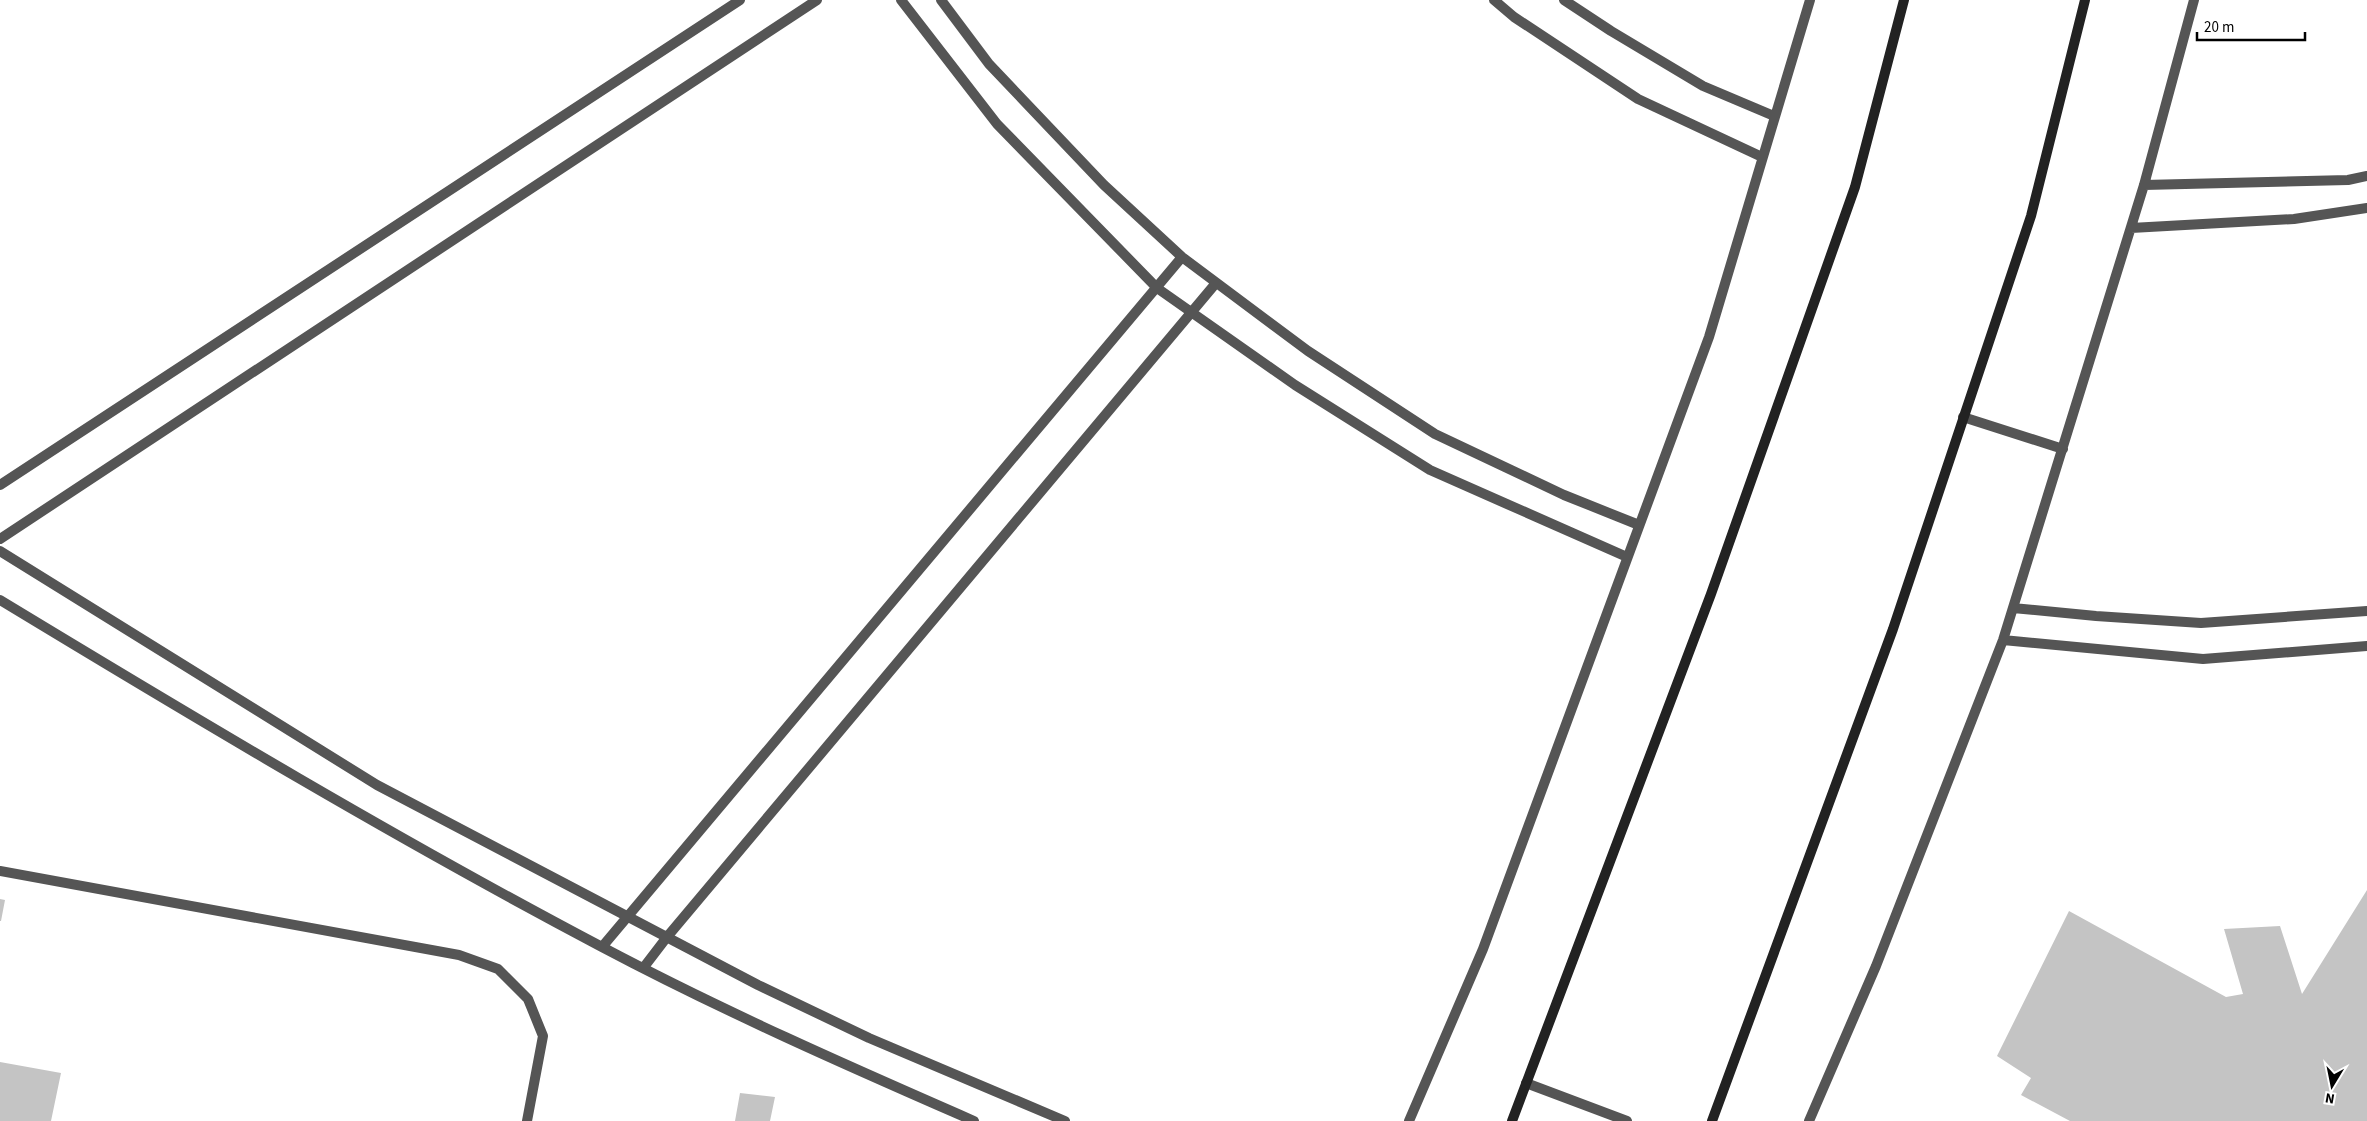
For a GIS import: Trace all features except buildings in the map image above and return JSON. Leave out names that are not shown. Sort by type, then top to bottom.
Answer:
[{"type":"main road","points":[[1512,1121],[1711,594],[1855,187],[1904,0]]},
{"type":"main road","points":[[1712,1121],[1893,629],[2031,216],[2085,0]]},
{"type":"street","points":[[0,485],[740,0]]},
{"type":"street","points":[[0,539],[817,0]]},
{"type":"street","points":[[901,0],[997,124],[1156,288],[1296,385],[1430,470],[1628,557]]},
{"type":"street","points":[[941,0],[996,71],[1104,185],[1182,257],[1308,350],[1435,434],[1564,496],[1639,525]]},
{"type":"street","points":[[1494,0],[1514,17],[1638,99],[1762,157]]},
{"type":"street","points":[[1564,0],[1611,31],[1703,86],[1774,116]]},
{"type":"street","points":[[1409,1121],[1483,949],[1709,337],[1810,0]]},
{"type":"street","points":[[1809,1121],[1876,966],[2003,640],[2144,185],[2194,0]]},
{"type":"street","points":[[2144,185],[2348,180],[2367,176]]},
{"type":"street","points":[[2131,228],[2294,219],[2367,208]]},
{"type":"street","points":[[602,947],[1182,257]]},
{"type":"street","points":[[644,967],[667,937],[1193,313],[1216,282]]},
{"type":"street","points":[[1963,417],[2063,449]]},
{"type":"street","points":[[0,551],[377,785],[758,985],[869,1038],[1065,1121]]},
{"type":"street","points":[[0,600],[273,764],[602,947],[807,1048],[974,1121]]},
{"type":"street","points":[[2013,608],[2201,623],[2367,611]]},
{"type":"street","points":[[2003,640],[2203,659],[2367,646]]},
{"type":"street","points":[[0,871],[459,955],[498,969],[528,999],[543,1036],[527,1121]]},
{"type":"street","points":[[1526,1083],[1627,1121]]}]
